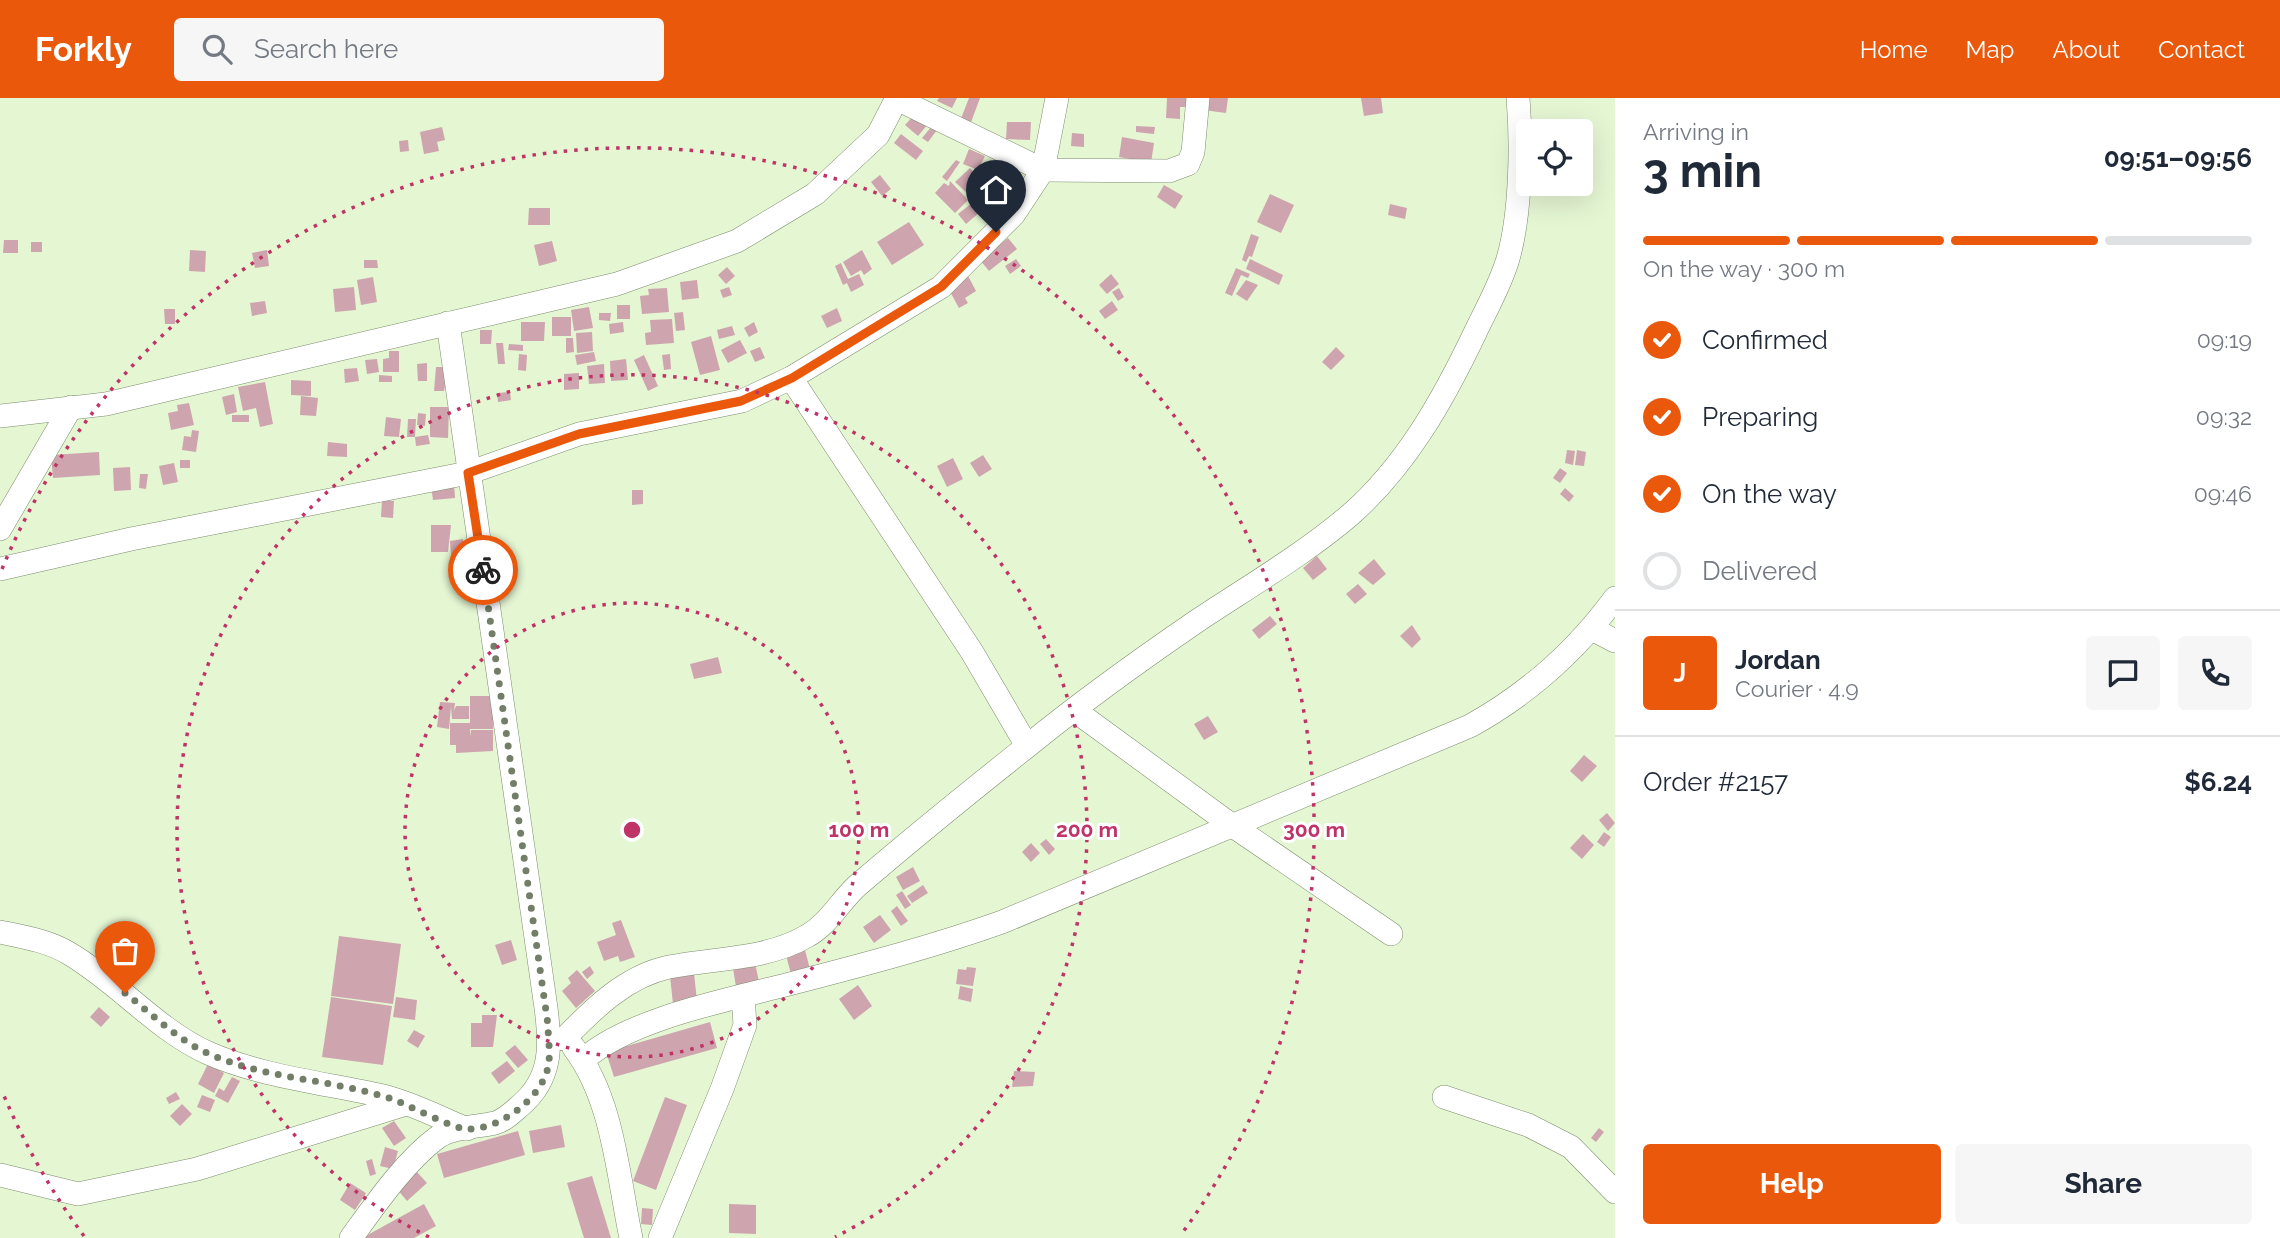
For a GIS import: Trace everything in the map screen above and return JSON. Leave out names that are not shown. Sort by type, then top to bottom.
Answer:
[{"type":"street","points":[[0,569],[145,536],[468,473],[579,434],[741,401],[792,378],[941,287],[1014,214],[1043,170],[1057,98]]},
{"type":"street","points":[[0,416],[119,401],[617,284],[737,241],[815,194],[848,166],[878,135],[897,99],[1043,170],[1169,171],[1188,164],[1193,152],[1198,98]]},
{"type":"street","points":[[556,1032],[637,980],[668,967],[717,962],[783,946],[809,935],[822,925],[854,889],[1027,746],[1348,517],[1371,495],[1408,451],[1461,364],[1508,259],[1520,172],[1518,98]]},
{"type":"street","points":[[351,1238],[387,1190],[431,1143],[442,1135],[500,1121],[511,1114],[543,1081],[556,1032],[468,473],[448,323]]},
{"type":"street","points":[[792,378],[972,652],[1027,746]]},
{"type":"street","points":[[0,529],[71,407]]},
{"type":"street","points":[[583,1060],[600,1045],[631,1031],[743,996],[977,931],[1064,898],[1230,824],[1470,726],[1503,708],[1540,679],[1592,629],[1615,598]]},
{"type":"street","points":[[1592,629],[1615,641]]},
{"type":"street","points":[[1074,710],[1230,824],[1391,934]]},
{"type":"street","points":[[0,932],[44,942],[69,953],[107,979],[180,1037],[208,1053],[251,1067],[406,1104],[467,1129]]},
{"type":"street","points":[[660,1238],[698,1140],[722,1089],[745,1025],[743,996]]},
{"type":"street","points":[[556,1032],[583,1060],[593,1076],[607,1126],[631,1238]]},
{"type":"street","points":[[1444,1097],[1528,1125],[1571,1147],[1615,1192]]},
{"type":"street","points":[[0,1175],[78,1194],[197,1169],[406,1104]]},
{"type":"building","points":[[939,98],[957,98],[952,108],[937,101]]},
{"type":"building","points":[[969,98],[980,98],[970,125],[960,121]]},
{"type":"building","points":[[1167,98],[1187,98],[1186,107],[1180,107],[1180,119],[1166,118]]},
{"type":"building","points":[[1205,98],[1228,98],[1226,113],[1203,110]]},
{"type":"building","points":[[1361,98],[1381,98],[1383,113],[1364,116]]},
{"type":"building","points":[[916,113],[928,124],[918,136],[905,125]]},
{"type":"building","points":[[1007,122],[1031,122],[1030,140],[1006,139]]},
{"type":"building","points":[[932,126],[937,130],[928,142],[922,138]]},
{"type":"building","points":[[1136,126],[1155,127],[1154,134],[1136,132]]},
{"type":"building","points":[[442,127],[445,140],[437,142],[439,151],[424,154],[420,132]]},
{"type":"building","points":[[1072,133],[1084,134],[1084,147],[1071,146]]},
{"type":"building","points":[[901,134],[923,151],[916,160],[894,143]]},
{"type":"building","points":[[1122,137],[1154,143],[1151,163],[1119,157]]},
{"type":"building","points":[[408,140],[409,151],[400,152],[399,141]]},
{"type":"building","points":[[969,149],[985,156],[978,170],[963,164]]},
{"type":"building","points":[[956,160],[960,162],[947,181],[942,177]]},
{"type":"building","points":[[1008,161],[1020,174],[1009,184],[997,171]]},
{"type":"building","points":[[970,168],[981,180],[967,193],[955,182]]},
{"type":"building","points":[[995,174],[1004,185],[995,192],[987,182]]},
{"type":"building","points":[[880,175],[891,189],[882,196],[871,182]]},
{"type":"building","points":[[950,181],[968,200],[955,213],[935,193],[944,183],[949,186]]},
{"type":"building","points":[[1164,185],[1183,196],[1175,209],[1157,197]]},
{"type":"building","points":[[979,186],[986,194],[980,200],[973,193]]},
{"type":"building","points":[[1270,194],[1294,205],[1281,233],[1257,222]]},
{"type":"building","points":[[972,203],[980,212],[966,224],[958,214]]},
{"type":"building","points":[[1390,204],[1407,208],[1405,219],[1388,215]]},
{"type":"building","points":[[529,208],[550,208],[550,225],[528,225]]},
{"type":"building","points":[[909,222],[924,245],[892,265],[877,242]]},
{"type":"building","points":[[1251,234],[1259,237],[1252,257],[1249,256],[1246,262],[1242,260]]},
{"type":"building","points":[[1008,238],[1017,249],[989,271],[980,260]]},
{"type":"building","points":[[4,240],[18,240],[18,253],[3,253]]},
{"type":"building","points":[[552,241],[557,261],[539,266],[534,245]]},
{"type":"building","points":[[31,242],[42,242],[42,252],[31,252]]},
{"type":"building","points":[[190,250],[206,251],[205,272],[189,271]]},
{"type":"building","points":[[267,250],[269,266],[255,268],[252,253]]},
{"type":"building","points":[[862,250],[872,269],[864,275],[861,270],[851,276],[843,262]]},
{"type":"building","points":[[1016,259],[1021,266],[1010,274],[1005,266]]},
{"type":"building","points":[[1250,259],[1283,275],[1279,285],[1246,269]]},
{"type":"building","points":[[364,260],[377,260],[378,268],[364,268]]},
{"type":"building","points":[[841,263],[848,279],[859,274],[864,285],[851,292],[847,283],[843,285],[835,266]]},
{"type":"building","points":[[727,267],[735,276],[726,284],[718,275]]},
{"type":"building","points":[[1236,268],[1250,274],[1248,278],[1241,275],[1232,296],[1225,293]]},
{"type":"building","points":[[967,274],[976,291],[965,298],[968,303],[959,308],[947,286]]},
{"type":"building","points":[[1111,274],[1119,284],[1107,294],[1099,285]]},
{"type":"building","points":[[373,277],[377,302],[361,305],[357,280]]},
{"type":"building","points":[[697,280],[699,298],[682,300],[680,282]]},
{"type":"building","points":[[1246,280],[1258,285],[1247,301],[1236,294]]},
{"type":"building","points":[[354,287],[356,310],[335,312],[333,289]]},
{"type":"building","points":[[729,287],[732,295],[723,298],[720,290]]},
{"type":"building","points":[[667,288],[669,312],[642,314],[640,296],[649,295],[648,289]]},
{"type":"building","points":[[1119,288],[1124,297],[1118,301],[1112,292]]},
{"type":"building","points":[[265,301],[267,313],[252,316],[250,303]]},
{"type":"building","points":[[1112,301],[1118,310],[1105,319],[1099,311]]},
{"type":"building","points":[[617,305],[630,305],[630,319],[617,319]]},
{"type":"building","points":[[589,307],[593,328],[574,331],[571,310]]},
{"type":"building","points":[[837,308],[842,321],[827,328],[821,316]]},
{"type":"building","points":[[164,309],[175,309],[175,324],[165,324]]},
{"type":"building","points":[[683,312],[685,330],[676,331],[674,313]]},
{"type":"building","points":[[599,313],[611,313],[610,321],[599,320]]},
{"type":"building","points":[[552,317],[571,317],[571,336],[552,336]]},
{"type":"building","points":[[672,319],[674,343],[646,345],[645,333],[651,332],[650,320]]},
{"type":"building","points":[[521,322],[545,322],[544,341],[521,341]]},
{"type":"building","points":[[623,322],[624,332],[610,334],[609,324]]},
{"type":"building","points":[[754,322],[758,332],[749,337],[744,328]]},
{"type":"building","points":[[732,326],[735,335],[719,339],[717,330]]},
{"type":"building","points":[[480,330],[492,330],[491,344],[480,344]]},
{"type":"building","points":[[592,332],[593,351],[577,353],[576,333]]},
{"type":"building","points":[[711,336],[720,370],[700,375],[691,342]]},
{"type":"building","points":[[566,338],[573,338],[574,352],[566,353]]},
{"type":"building","points":[[740,340],[747,353],[728,363],[721,350]]},
{"type":"building","points":[[496,343],[503,343],[505,364],[498,364]]},
{"type":"building","points":[[509,344],[523,345],[523,351],[508,350]]},
{"type":"building","points":[[760,347],[765,358],[755,362],[750,351]]},
{"type":"building","points":[[1336,347],[1345,356],[1331,370],[1322,362]]},
{"type":"building","points":[[389,351],[399,351],[399,372],[383,372],[383,359],[389,358]]},
{"type":"building","points":[[594,352],[596,361],[577,365],[575,355]]},
{"type":"building","points":[[519,354],[527,355],[526,371],[518,370]]},
{"type":"building","points":[[670,354],[671,369],[664,370],[662,355]]},
{"type":"building","points":[[644,355],[658,386],[648,391],[634,360]]},
{"type":"building","points":[[377,359],[379,372],[367,374],[365,360]]},
{"type":"building","points":[[626,359],[628,380],[611,381],[610,361]]},
{"type":"building","points":[[427,363],[427,381],[418,381],[417,364]]},
{"type":"building","points":[[604,364],[605,383],[589,384],[587,366]]},
{"type":"building","points":[[436,367],[449,367],[444,391],[434,391]]},
{"type":"building","points":[[357,368],[359,381],[345,383],[344,369]]},
{"type":"building","points":[[579,373],[579,389],[564,390],[564,374]]},
{"type":"building","points":[[379,375],[392,376],[392,382],[379,382]]},
{"type":"building","points":[[291,380],[311,381],[311,396],[291,395]]},
{"type":"building","points":[[265,382],[273,424],[260,427],[256,408],[243,411],[238,387]]},
{"type":"building","points":[[510,392],[511,400],[498,402],[497,393]]},
{"type":"building","points":[[234,394],[237,412],[226,415],[222,397]]},
{"type":"building","points":[[301,396],[318,398],[316,416],[300,415]]},
{"type":"building","points":[[189,403],[194,425],[171,430],[168,413],[178,411],[177,405]]},
{"type":"building","points":[[430,407],[449,407],[448,438],[430,437]]},
{"type":"building","points":[[418,413],[426,414],[425,426],[417,425]]},
{"type":"building","points":[[232,415],[249,415],[249,422],[232,422]]},
{"type":"building","points":[[386,417],[401,419],[399,437],[384,436]]},
{"type":"building","points":[[408,419],[416,419],[415,437],[407,437]]},
{"type":"building","points":[[192,430],[199,431],[196,452],[182,450],[184,436],[191,437]]},
{"type":"building","points":[[428,435],[430,444],[416,446],[415,437]]},
{"type":"building","points":[[328,442],[347,444],[347,457],[327,456]]},
{"type":"building","points":[[1567,450],[1575,451],[1573,465],[1565,463]]},
{"type":"building","points":[[1577,450],[1586,452],[1584,466],[1575,465]]},
{"type":"building","points":[[99,452],[100,475],[53,478],[51,455]]},
{"type":"building","points":[[983,455],[992,469],[979,477],[970,463]]},
{"type":"building","points":[[953,458],[963,479],[947,487],[937,466]]},
{"type":"building","points":[[180,460],[190,460],[190,468],[180,468]]},
{"type":"building","points":[[174,463],[178,482],[163,485],[159,466]]},
{"type":"building","points":[[130,467],[131,490],[114,491],[113,468]]},
{"type":"building","points":[[1560,468],[1567,473],[1560,483],[1553,478]]},
{"type":"building","points":[[140,474],[148,474],[146,489],[139,488]]},
{"type":"building","points":[[454,483],[455,498],[433,500],[431,486]]},
{"type":"building","points":[[1565,488],[1574,496],[1569,502],[1560,494]]},
{"type":"building","points":[[632,490],[643,490],[643,504],[632,505]]},
{"type":"building","points":[[382,500],[394,501],[393,518],[381,517]]},
{"type":"building","points":[[431,525],[451,525],[448,552],[431,552]]},
{"type":"building","points":[[463,539],[464,555],[451,556],[450,541]]},
{"type":"building","points":[[1317,556],[1327,569],[1313,580],[1303,568]]},
{"type":"building","points":[[1374,559],[1386,574],[1373,585],[1358,573]]},
{"type":"building","points":[[1358,584],[1367,594],[1355,604],[1346,594]]},
{"type":"building","points":[[1270,616],[1277,624],[1259,639],[1252,630]]},
{"type":"building","points":[[1412,625],[1421,639],[1412,648],[1400,636]]},
{"type":"building","points":[[718,657],[722,673],[694,679],[690,664]]},
{"type":"building","points":[[470,696],[493,696],[493,729],[470,729],[470,737],[471,730],[493,730],[493,751],[456,753],[456,745],[450,745],[450,723],[470,723]]},
{"type":"building","points":[[440,702],[455,703],[454,711],[456,706],[469,706],[469,719],[452,719],[451,707],[449,729],[437,727]]},
{"type":"building","points":[[1208,716],[1218,732],[1204,740],[1194,724]]},
{"type":"building","points":[[1584,755],[1597,766],[1582,782],[1570,771]]},
{"type":"building","points":[[1607,813],[1615,823],[1608,831],[1599,820]]},
{"type":"building","points":[[1604,832],[1611,837],[1604,847],[1597,842]]},
{"type":"building","points":[[1583,834],[1594,845],[1582,859],[1570,848]]},
{"type":"building","points":[[1046,839],[1055,849],[1049,855],[1040,844]]},
{"type":"building","points":[[1031,843],[1040,853],[1031,862],[1022,852]]},
{"type":"building","points":[[913,867],[920,881],[903,890],[896,877]]},
{"type":"building","points":[[923,885],[928,893],[912,903],[907,896]]},
{"type":"building","points":[[902,891],[911,905],[905,909],[896,895]]},
{"type":"building","points":[[897,906],[908,921],[901,926],[891,911]]},
{"type":"building","points":[[880,915],[891,930],[874,943],[863,927]]},
{"type":"building","points":[[621,920],[635,957],[620,962],[618,956],[604,961],[597,942],[616,935],[612,923]]},
{"type":"building","points":[[339,936],[401,944],[393,1004],[331,996]]},
{"type":"building","points":[[511,940],[517,960],[502,965],[495,945]]},
{"type":"building","points":[[805,950],[811,973],[792,978],[786,955]]},
{"type":"building","points":[[754,958],[759,982],[736,987],[732,962]]},
{"type":"building","points":[[590,966],[594,973],[587,979],[582,972]]},
{"type":"building","points":[[967,967],[976,968],[973,986],[956,984],[958,969],[966,970]]},
{"type":"building","points":[[577,970],[595,991],[576,1008],[562,991],[571,983],[568,978]]},
{"type":"building","points":[[694,973],[697,1001],[673,1004],[670,976]]},
{"type":"building","points":[[858,985],[872,1006],[854,1020],[839,999]]},
{"type":"building","points":[[960,986],[973,989],[971,1002],[958,999]]},
{"type":"building","points":[[331,997],[392,1006],[383,1065],[322,1057]]},
{"type":"building","points":[[396,997],[417,1000],[415,1020],[393,1017]]},
{"type":"building","points":[[99,1007],[110,1017],[101,1027],[90,1017]]},
{"type":"building","points":[[482,1015],[497,1015],[493,1047],[471,1047],[471,1023],[482,1023]]},
{"type":"building","points":[[710,1022],[717,1048],[614,1077],[606,1052]]},
{"type":"building","points":[[414,1030],[425,1036],[418,1048],[407,1041]]},
{"type":"building","points":[[515,1045],[528,1060],[518,1068],[505,1053]]},
{"type":"building","points":[[507,1061],[515,1071],[499,1084],[491,1073]]},
{"type":"building","points":[[208,1064],[224,1073],[214,1093],[198,1084]]},
{"type":"building","points":[[1014,1071],[1035,1072],[1033,1086],[1012,1087]]},
{"type":"building","points":[[232,1077],[240,1081],[228,1103],[215,1096],[219,1088],[224,1091]]},
{"type":"building","points":[[176,1092],[180,1099],[169,1104],[166,1098]]},
{"type":"building","points":[[202,1095],[215,1100],[210,1112],[197,1107]]},
{"type":"building","points":[[665,1097],[687,1105],[656,1190],[633,1181]]},
{"type":"building","points":[[182,1104],[192,1114],[180,1126],[170,1116]]},
{"type":"building","points":[[394,1121],[406,1138],[394,1146],[382,1128]]},
{"type":"building","points":[[561,1125],[565,1147],[533,1153],[529,1131]]},
{"type":"building","points":[[1599,1128],[1604,1132],[1596,1142],[1591,1138]]},
{"type":"building","points":[[518,1131],[525,1155],[444,1178],[437,1154]]},
{"type":"building","points":[[385,1147],[398,1151],[393,1169],[380,1166]]},
{"type":"building","points":[[372,1159],[376,1174],[370,1176],[366,1161]]},
{"type":"building","points":[[416,1171],[427,1183],[407,1201],[397,1189]]},
{"type":"building","points":[[592,1176],[611,1238],[584,1238],[567,1183]]},
{"type":"building","points":[[350,1183],[366,1193],[355,1210],[340,1200]]},
{"type":"building","points":[[424,1204],[436,1226],[414,1238],[362,1238]]},
{"type":"building","points":[[729,1204],[756,1205],[756,1234],[729,1233]]},
{"type":"building","points":[[642,1208],[653,1209],[652,1225],[641,1224]]},
{"type":"way so far","points":[[125,993],[180,1037],[208,1053],[251,1067],[386,1097],[467,1129],[500,1121],[528,1099],[543,1081],[548,1068],[548,1025],[483,570]]},
{"type":"route","points":[[483,570],[468,473],[579,434],[741,401],[792,378],[941,287],[996,232]]}]
